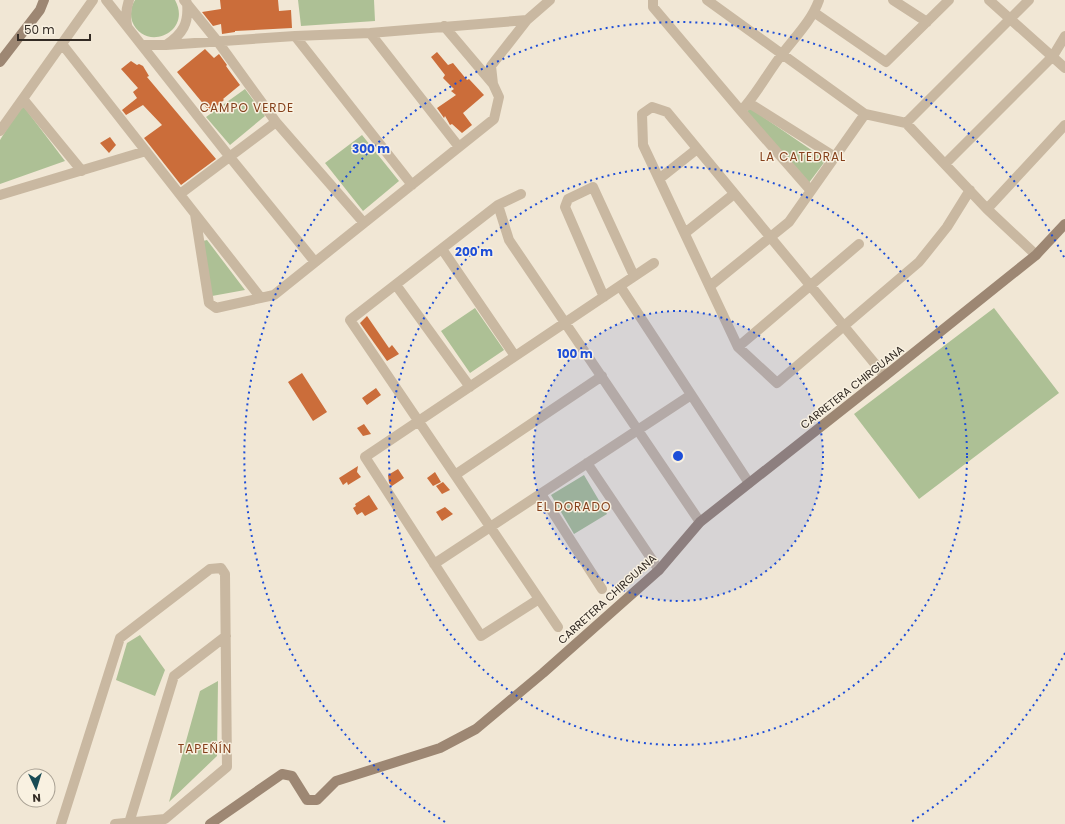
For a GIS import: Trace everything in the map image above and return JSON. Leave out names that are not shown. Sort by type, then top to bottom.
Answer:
[{"type":"street","points":[[0,62],[40,10],[44,0]]},
{"type":"street","points":[[0,130],[93,0]]},
{"type":"street","points":[[106,0],[229,156],[316,262]]},
{"type":"street","points":[[127,26],[126,13],[129,0]]},
{"type":"street","points":[[493,84],[491,66],[528,20],[550,0]]},
{"type":"street","points":[[653,0],[653,7],[741,111],[811,190]]},
{"type":"street","points":[[707,0],[866,114],[906,123],[988,209],[1036,255]]},
{"type":"street","points":[[741,111],[749,103],[782,54],[814,13],[819,0]]},
{"type":"street","points":[[893,0],[926,22]]},
{"type":"street","points":[[814,13],[886,62],[949,0]]},
{"type":"street","points":[[989,0],[1065,68]]},
{"type":"street","points":[[906,123],[1029,0]]},
{"type":"street","points":[[186,1],[218,42],[276,122],[364,223]]},
{"type":"street","points":[[166,45],[178,36],[186,23],[188,13],[186,1]]},
{"type":"street","points":[[142,45],[166,45],[295,36],[370,33],[528,20]]},
{"type":"street","points":[[195,214],[209,303],[216,308],[274,295],[494,119],[499,97],[493,84],[444,26]]},
{"type":"street","points":[[370,33],[459,147]]},
{"type":"street","points":[[295,36],[412,185]]},
{"type":"street","points":[[945,164],[1053,56],[1065,36]]},
{"type":"street","points":[[62,44],[261,298]]},
{"type":"street","points":[[23,99],[82,171]]},
{"type":"street","points":[[749,103],[835,157]]},
{"type":"street","points":[[885,376],[844,327],[770,236],[666,112],[652,107],[642,114],[644,145],[738,347],[777,383],[844,327],[919,262],[947,227],[970,190]]},
{"type":"street","points":[[710,286],[789,222],[866,114]]},
{"type":"street","points":[[180,194],[276,122]]},
{"type":"street","points":[[988,209],[1065,125]]},
{"type":"street","points":[[660,180],[697,149]]},
{"type":"street","points":[[0,195],[146,152]]},
{"type":"street","points":[[604,297],[565,207],[568,199],[593,187],[634,276]]},
{"type":"street","points":[[521,194],[498,205],[350,320],[558,628]]},
{"type":"street","points":[[685,233],[734,194]]},
{"type":"street","points":[[498,205],[509,240],[700,522]]},
{"type":"street","name":"CARRETERA CHIRGUANA","points":[[210,824],[282,774],[292,776],[307,800],[317,800],[336,781],[440,748],[476,729],[543,673],[659,570],[700,522],[1036,255],[1065,224]]},
{"type":"street","points":[[738,347],[859,244]]},
{"type":"street","points":[[442,249],[515,356]]},
{"type":"street","points":[[538,599],[481,636],[365,457],[654,264]]},
{"type":"street","points":[[396,285],[470,387]]},
{"type":"street","points":[[620,286],[749,483]]},
{"type":"street","points":[[455,474],[602,376]]},
{"type":"street","points":[[434,564],[691,395]]},
{"type":"street","points":[[587,463],[659,570]]},
{"type":"street","points":[[541,494],[602,589]]},
{"type":"street","points":[[61,824],[120,638],[210,569],[220,568],[225,574],[227,767],[164,819],[115,824]]},
{"type":"street","points":[[129,823],[174,676],[226,636]]},
{"type":"green space","points":[[135,0],[175,0],[179,12],[178,22],[172,30],[165,35],[156,37],[146,36],[138,31],[132,21],[131,10]]},
{"type":"green space","points":[[298,0],[374,0],[375,21],[301,26]]},
{"type":"green space","points":[[245,89],[265,116],[230,145],[206,117]]},
{"type":"green space","points":[[24,107],[65,161],[0,184],[0,140],[18,111]]},
{"type":"green space","points":[[750,108],[826,160],[808,184],[746,113]]},
{"type":"green space","points":[[362,135],[399,181],[363,211],[325,163]]},
{"type":"green space","points":[[207,240],[245,290],[212,296],[203,241]]},
{"type":"green space","points":[[475,308],[504,350],[470,373],[441,331]]},
{"type":"green space","points":[[994,308],[1059,393],[919,499],[854,414]]},
{"type":"green space","points":[[584,475],[607,514],[574,534],[551,495]]},
{"type":"green space","points":[[140,635],[165,670],[155,696],[116,680],[127,643]]},
{"type":"green space","points":[[218,681],[217,756],[169,802],[200,691]]},
{"type":"building","points":[[220,0],[278,0],[279,11],[291,10],[292,28],[235,31],[222,34],[221,24],[213,26],[202,12],[221,9]]},
{"type":"building","points":[[205,49],[214,58],[219,54],[240,85],[210,112],[177,72]]},
{"type":"building","points":[[437,52],[448,65],[453,63],[467,80],[469,79],[484,95],[463,113],[472,125],[462,133],[452,124],[450,125],[445,116],[444,118],[437,108],[456,95],[451,91],[454,89],[443,78],[445,75],[431,57]]},
{"type":"building","points":[[131,61],[137,65],[139,64],[143,66],[149,76],[147,77],[216,159],[181,185],[144,138],[162,125],[143,105],[126,115],[122,110],[137,98],[133,92],[138,88],[121,69]]},
{"type":"building","points":[[110,137],[116,145],[109,153],[100,143]]},
{"type":"building","points":[[367,316],[389,348],[392,345],[399,354],[387,361],[360,323]]},
{"type":"building","points":[[302,373],[327,412],[313,421],[288,382]]},
{"type":"building","points":[[376,388],[381,395],[367,405],[362,398]]},
{"type":"building","points":[[364,424],[371,434],[363,436],[357,428]]},
{"type":"building","points":[[358,466],[357,472],[361,477],[348,485],[347,482],[343,485],[339,478]]},
{"type":"building","points":[[398,469],[404,478],[392,486],[389,483],[388,475]]},
{"type":"building","points":[[435,472],[441,482],[433,486],[427,478]]},
{"type":"building","points":[[443,482],[450,490],[442,494],[436,486]]},
{"type":"building","points":[[369,495],[378,509],[365,516],[362,512],[357,515],[353,508],[356,506],[355,504]]},
{"type":"building","points":[[445,507],[453,514],[442,521],[436,512]]},
{"type":"district","name":"CAMPO VERDE","points":[[247,107]]},
{"type":"district","name":"LA CATEDRAL","points":[[803,156]]},
{"type":"district","name":"EL DORADO","points":[[574,506]]},
{"type":"district","name":"TAPEÑÍN","points":[[205,748]]}]
